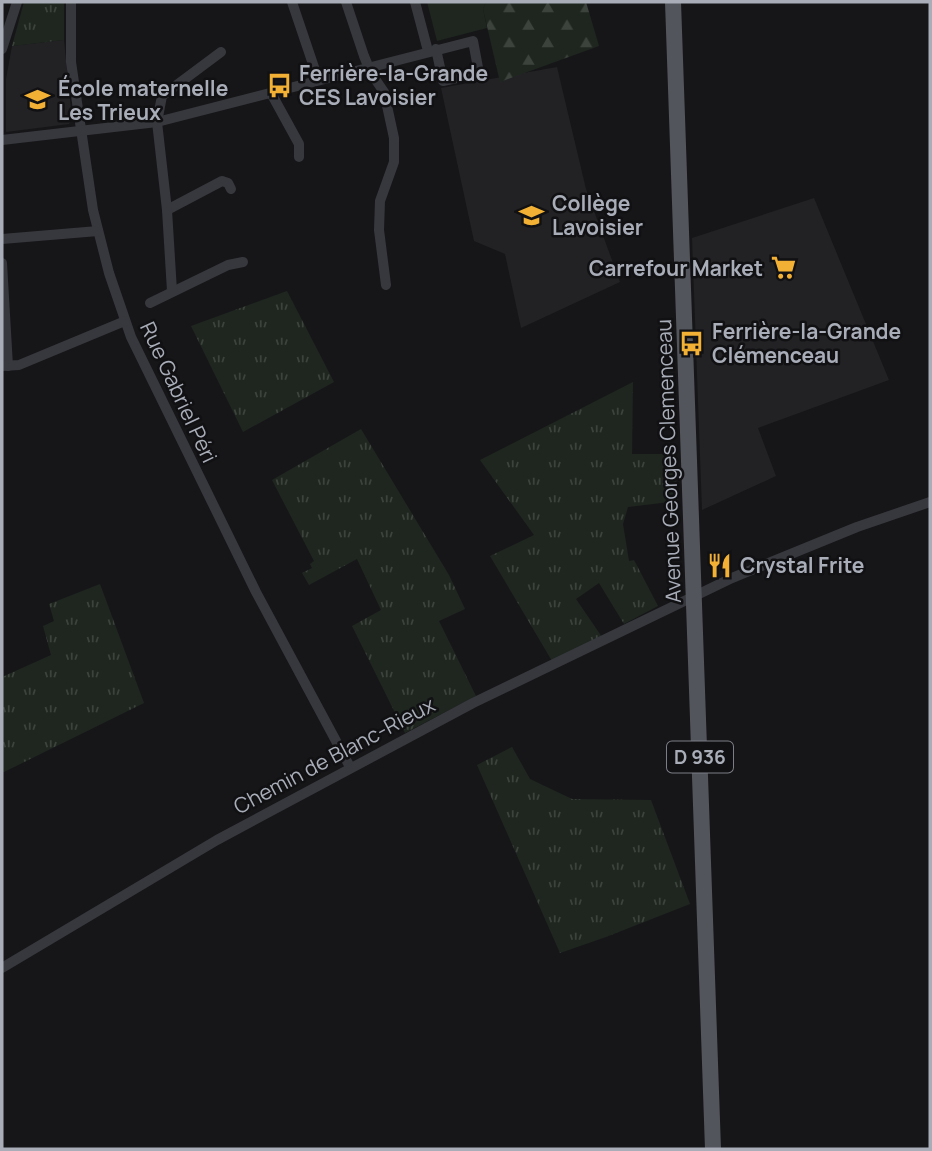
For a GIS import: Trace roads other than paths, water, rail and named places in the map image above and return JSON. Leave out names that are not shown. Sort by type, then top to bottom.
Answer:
[{"type":"main road","name":"Avenue Georges Clemenceau","points":[[673,2],[713,1149]]},
{"type":"street","points":[[2,49],[17,2]]},
{"type":"street","name":"Rue Gabriel Péri","points":[[71,2],[71,62],[80,131],[98,231],[125,321],[237,556],[350,767]]},
{"type":"street","points":[[292,2],[318,79]]},
{"type":"street","points":[[346,2],[368,66],[384,92],[394,138],[394,162],[380,201],[379,230],[386,285]]},
{"type":"street","points":[[2,140],[157,122],[368,66],[432,50],[474,41],[480,73],[443,81],[432,50],[415,2]]},
{"type":"street","points":[[172,291],[157,122],[162,96],[221,52]]},
{"type":"street","points":[[271,93],[299,144],[299,157]]},
{"type":"street","points":[[167,211],[222,181],[232,188]]},
{"type":"street","points":[[2,239],[98,231]]},
{"type":"street","points":[[150,303],[228,265],[243,262]]},
{"type":"street","points":[[2,263],[5,366],[19,365],[125,321]]},
{"type":"street","name":"Chemin de Blanc-Rieux","points":[[2,968],[217,840],[472,703],[694,595],[800,550],[930,502]]},
{"type":"place","name":"Ferrière-la-Grande CES Lavoisier","points":[[279,85]]},
{"type":"place","name":"École maternelle Les Trieux","points":[[38,100]]},
{"type":"place","name":"Collège Lavoisier","points":[[532,215]]},
{"type":"place","name":"Carrefour Market","points":[[783,268]]},
{"type":"place","name":"Ferrière-la-Grande Clémenceau","points":[[692,343]]},
{"type":"place","name":"Crystal Frite","points":[[720,565]]}]
